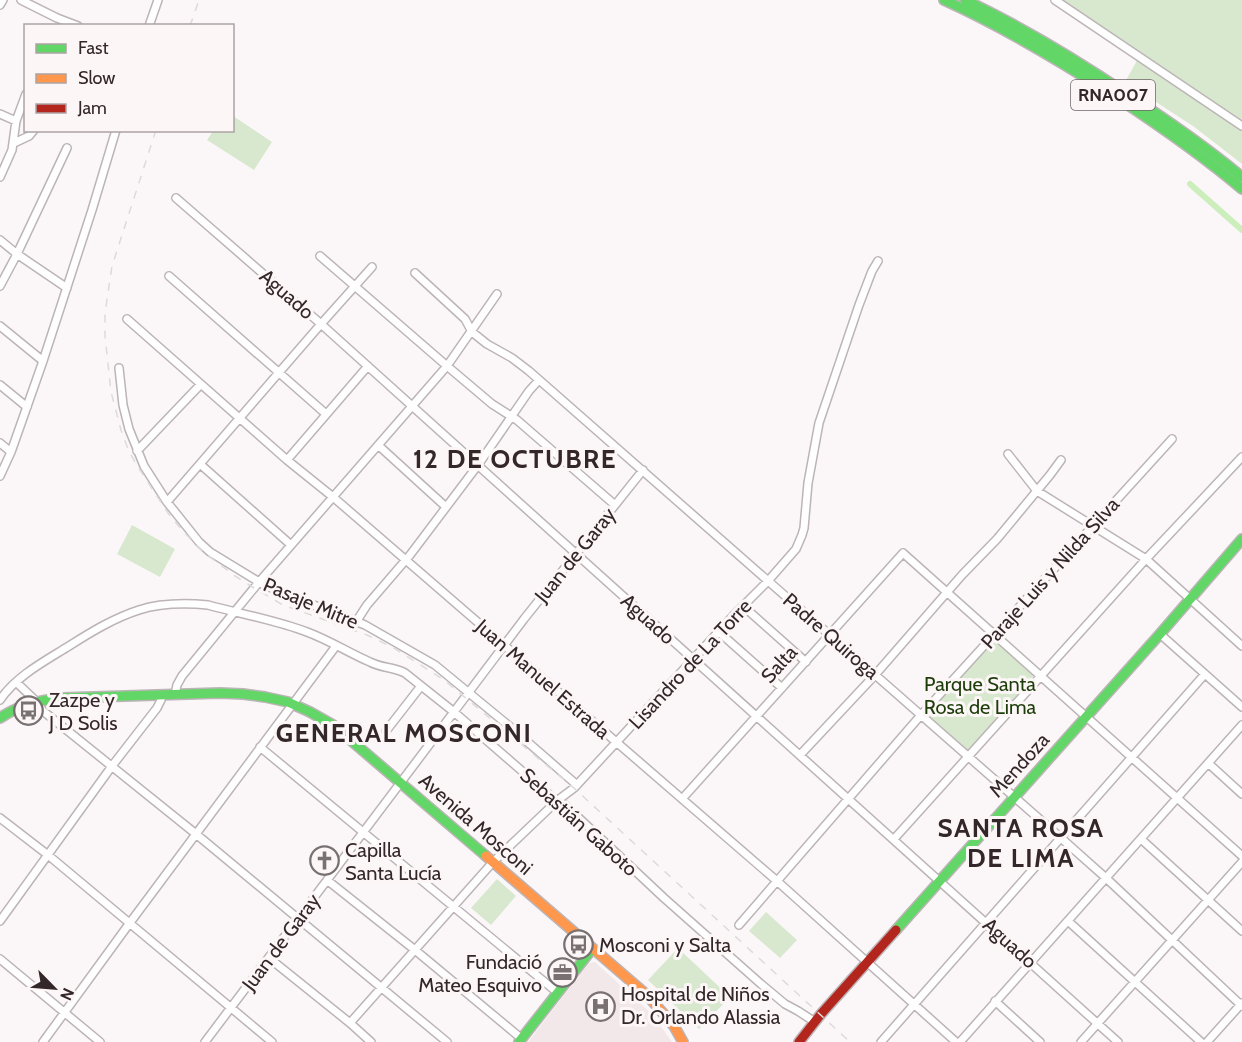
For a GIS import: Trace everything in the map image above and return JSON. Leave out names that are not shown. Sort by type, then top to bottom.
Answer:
[{"type":"main road","name":"RNA007","points":[[965,0],[978,11],[1033,44],[1200,154],[1242,189]]},
{"type":"main road","name":"RNA007","points":[[948,2],[978,11],[1037,37],[1187,134],[1242,177]]},
{"type":"main road","name":"Mendoza","points":[[799,1042],[1242,539]]},
{"type":"main road","name":"Avenida Mosconi","points":[[0,718],[36,701],[62,698],[229,693],[264,696],[293,704],[320,716],[401,782],[646,996],[670,1022],[683,1042]]},
{"type":"main road","points":[[521,1040],[592,949]]},
{"type":"street","points":[[0,5],[3,0]]},
{"type":"street","points":[[21,0],[73,24]]},
{"type":"street","points":[[150,24],[158,0]]},
{"type":"street","points":[[1055,0],[1242,126]]},
{"type":"street","points":[[54,24],[57,18]]},
{"type":"street","points":[[0,177],[12,150],[16,121],[24,99]]},
{"type":"street","points":[[0,114],[16,121]]},
{"type":"street","points":[[14,143],[31,132]]},
{"type":"street","points":[[0,476],[11,452],[43,361],[115,132]]},
{"type":"street","points":[[0,286],[68,148]]},
{"type":"street","name":"Aguado","points":[[176,198],[413,406],[1118,1042]]},
{"type":"street","points":[[0,240],[67,288]]},
{"type":"street","points":[[320,256],[492,404],[525,427],[615,505]]},
{"type":"street","name":"Lisandro de La Torre","points":[[350,1023],[494,862],[558,800],[577,785],[796,549],[802,535],[808,483],[819,423],[859,305],[878,261]]},
{"type":"street","points":[[167,502],[372,267]]},
{"type":"street","name":"Padre Quiroga","points":[[415,273],[465,319],[472,332],[487,344],[512,358],[643,470],[1106,878],[1241,1004]]},
{"type":"street","points":[[169,276],[326,414]]},
{"type":"street","points":[[175,695],[182,676],[234,612],[447,366],[496,294]]},
{"type":"street","name":"Juan Manuel Estrada","points":[[128,319],[287,460],[333,497],[777,881],[958,1042]]},
{"type":"street","points":[[0,326],[43,361]]},
{"type":"street","points":[[287,460],[368,366]]},
{"type":"street","name":"Pasaje Mitre","points":[[119,368],[123,405],[137,451],[167,502],[199,542],[210,552],[259,582],[356,622],[424,658],[508,724],[577,785]]},
{"type":"street","points":[[356,622],[367,605],[410,555],[539,380]]},
{"type":"street","points":[[137,451],[201,384]]},
{"type":"street","points":[[0,385],[27,408]]},
{"type":"street","name":"Paraje Luis y Nilda Silva","points":[[739,925],[921,714],[1172,439]]},
{"type":"street","points":[[0,443],[11,452]]},
{"type":"street","points":[[378,445],[446,507]]},
{"type":"street","points":[[1008,454],[1036,491],[1146,559],[1242,646]]},
{"type":"street","points":[[894,839],[1146,559],[1241,459]]},
{"type":"street","points":[[800,755],[997,539],[1061,460]]},
{"type":"street","points":[[200,464],[291,545]]},
{"type":"street","name":"Juan de Garay","points":[[205,1042],[469,692],[643,470]]},
{"type":"street","name":"Salta","points":[[682,799],[903,553],[947,592]]},
{"type":"street","points":[[947,592],[1242,856]]},
{"type":"street","name":"Sebastián Gaboto","points":[[0,700],[9,687],[41,663],[90,633],[141,609],[165,605],[208,605],[287,625],[324,639],[372,664],[405,673],[558,800],[761,984],[785,1004],[815,1022]]},
{"type":"street","points":[[743,606],[806,662]]},
{"type":"street","points":[[719,632],[782,688]]},
{"type":"street","points":[[1160,634],[1242,706]]},
{"type":"street","points":[[43,1042],[336,646]]},
{"type":"street","points":[[881,1042],[1205,674]]},
{"type":"street","points":[[16,682],[43,711],[196,834],[447,1042]]},
{"type":"street","points":[[386,731],[421,686]]},
{"type":"street","points":[[0,921],[112,766],[157,708],[161,695]]},
{"type":"street","points":[[958,1042],[1242,725]]},
{"type":"street","points":[[260,747],[558,993]]},
{"type":"street","points":[[1208,763],[1242,794]]},
{"type":"street","points":[[0,818],[48,855],[272,1042]]},
{"type":"street","points":[[1141,839],[1242,931]]},
{"type":"street","points":[[1081,1042],[1242,862]]},
{"type":"street","points":[[327,880],[415,950],[521,1040]]},
{"type":"street","points":[[1068,921],[1201,1042]]},
{"type":"street","points":[[269,958],[350,1023],[366,1040]]},
{"type":"street","points":[[0,959],[100,1042]]},
{"type":"street","points":[[995,1001],[1040,1042]]},
{"type":"street","points":[[1207,1042],[1241,1004]]},
{"type":"shaded area","name":"Hospital de Niños Dr. Orlando Alassia","points":[[595,962],[652,1014],[672,1042],[528,1042],[589,963]]},
{"type":"green space","points":[[1058,0],[1242,0],[1242,164],[1193,126],[1125,82],[1140,55]]},
{"type":"green space","points":[[234,117],[272,142],[254,170],[207,140],[212,132],[234,132]]},
{"type":"green space","points":[[132,525],[175,549],[160,577],[117,554]]},
{"type":"green space","name":"Parque Santa Rosa de Lima","points":[[993,640],[1034,675],[968,751],[927,715]]},
{"type":"green space","points":[[497,879],[516,896],[491,925],[471,908]]},
{"type":"green space","points":[[766,912],[797,940],[780,958],[749,931]]},
{"type":"green space","points":[[678,948],[730,997],[699,1029],[648,980]]},
{"type":"waterway","points":[[1190,184],[1242,230]]},
{"type":"railway","points":[[191,24],[199,0]]},
{"type":"railway","points":[[155,132],[112,266],[105,313],[105,336],[111,392],[121,430],[136,464],[168,513],[202,551],[254,588],[283,605],[367,635],[394,648],[444,680],[574,788],[850,1042]]},
{"type":"traffic: fast","points":[[944,0],[1010,33],[1095,84],[1180,141],[1242,189]]},
{"type":"traffic: fast","points":[[965,0],[1028,32],[1088,68],[1186,134],[1242,177]]},
{"type":"traffic: fast","points":[[896,930],[1242,539]]},
{"type":"traffic: fast","points":[[0,718],[30,704],[62,698],[220,693],[243,694],[288,702],[333,725],[486,856]]},
{"type":"traffic: fast","points":[[519,1042],[592,949]]},
{"type":"traffic: slow","points":[[486,856],[648,996],[674,1026],[683,1042]]},
{"type":"traffic: jam","points":[[799,1042],[896,930]]},
{"type":"place","name":"Zazpe y J D Solis","points":[[28,711]]},
{"type":"place","name":"Capilla Santa Lucía","points":[[324,861]]},
{"type":"place","name":"Mosconi y Salta","points":[[578,945]]},
{"type":"place","name":"Fundació Mateo Esquivo","points":[[563,973]]},
{"type":"place","name":"Hospital de Niños Dr. Orlando Alassia","points":[[600,1006]]},
{"type":"district","name":"12 DE OCTUBRE","points":[[515,459]]},
{"type":"district","name":"GENERAL MOSCONI","points":[[404,733]]},
{"type":"district","name":"SANTA ROSA DE LIMA","points":[[1021,843]]}]
